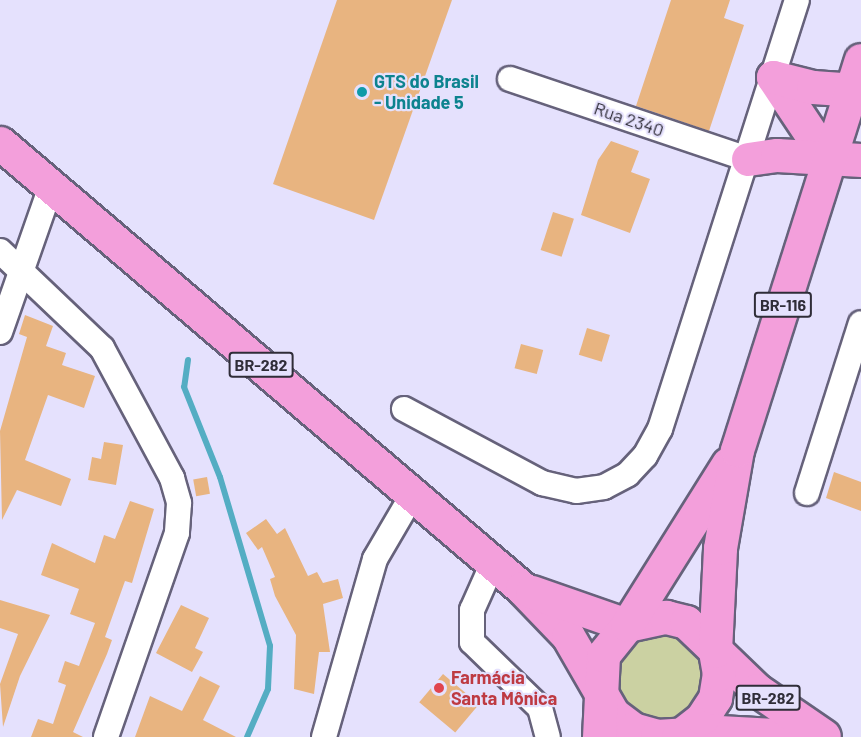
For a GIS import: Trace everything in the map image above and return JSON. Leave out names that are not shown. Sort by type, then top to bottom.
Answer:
[{"type":"highway","points":[[773,77],[813,87],[856,75]]},
{"type":"highway","name":"BR-116","points":[[680,734],[702,718],[715,698],[719,674],[715,651],[720,548],[737,450],[856,75]]},
{"type":"highway","points":[[773,77],[829,161]]},
{"type":"highway","name":"BR-282","points":[[0,143],[522,588],[568,636],[613,714],[633,729],[657,736],[680,734],[812,737]]},
{"type":"highway","points":[[747,159],[777,155],[829,161],[861,160]]},
{"type":"highway","name":"BR-116","points":[[599,737],[603,655],[627,625],[737,450]]},
{"type":"highway","name":"BR-282","points":[[522,588],[627,625],[666,617],[686,622],[715,651],[780,708],[827,737]]},
{"type":"street","points":[[404,409],[542,483],[576,491],[604,487],[628,474],[645,456],[660,429],[797,0]]},
{"type":"street","name":"Rua 2340","points":[[510,80],[747,159]]},
{"type":"street","points":[[0,332],[51,186]]},
{"type":"street","points":[[0,251],[102,348],[172,478],[179,502],[177,533],[106,737]]},
{"type":"street","points":[[807,492],[861,323]]},
{"type":"street","points":[[324,737],[375,559],[413,494]]},
{"type":"street","points":[[493,563],[472,610],[472,642],[540,708],[548,737]]},
{"type":"green space","points":[[660,632],[685,639],[697,651],[704,676],[697,701],[685,713],[660,720],[635,713],[623,701],[616,676],[623,651],[635,639]]},
{"type":"building","name":"GTS do Brasil - Unidade 5","points":[[337,0],[452,0],[374,220],[273,184]]},
{"type":"building","points":[[671,0],[730,0],[724,18],[744,25],[709,131],[636,106]]},
{"type":"building","points":[[611,141],[639,151],[631,172],[650,179],[630,233],[581,215],[598,160]]},
{"type":"building","points":[[553,212],[574,219],[562,257],[541,250]]},
{"type":"building","points":[[25,315],[53,326],[46,346],[66,353],[62,365],[95,376],[84,408],[48,395],[25,460],[71,479],[61,506],[17,490],[2,520],[0,431],[27,337],[19,334]]},
{"type":"building","points":[[587,328],[610,335],[602,362],[579,355]]},
{"type":"building","points":[[521,344],[543,350],[537,374],[515,368]]},
{"type":"building","points":[[104,442],[123,445],[116,485],[88,480],[92,457],[101,459]]},
{"type":"building","points":[[834,472],[861,482],[861,511],[826,498]]},
{"type":"building","points":[[207,477],[210,494],[196,496],[193,479]]},
{"type":"building","points":[[130,501],[154,509],[132,583],[125,581],[105,637],[112,640],[107,654],[73,732],[83,737],[31,737],[38,719],[53,724],[66,685],[58,682],[65,661],[79,666],[95,623],[70,614],[79,589],[41,575],[52,543],[95,563],[104,535],[115,539]]},
{"type":"building","points":[[266,519],[277,534],[285,528],[308,576],[317,572],[323,583],[338,579],[343,598],[323,604],[330,652],[319,652],[314,694],[294,689],[296,635],[275,596],[270,579],[275,577],[262,547],[258,550],[246,533]]},
{"type":"building","points":[[0,600],[50,615],[20,676],[3,727],[0,684],[18,634],[0,628]]},
{"type":"building","points":[[181,605],[209,618],[195,648],[203,652],[192,672],[156,653]]},
{"type":"building","points":[[443,674],[479,704],[455,733],[419,702]]},
{"type":"building","points":[[200,676],[220,686],[203,720],[236,737],[135,737],[150,696],[182,711]]},
{"type":"waterway","points":[[188,360],[184,387],[220,477],[270,646],[268,689],[247,737]]},
{"type":"place","name":"GTS do Brasil - Unidade 5","points":[[362,92]]},
{"type":"place","name":"Farmácia Santa Mônica","points":[[439,688]]}]
